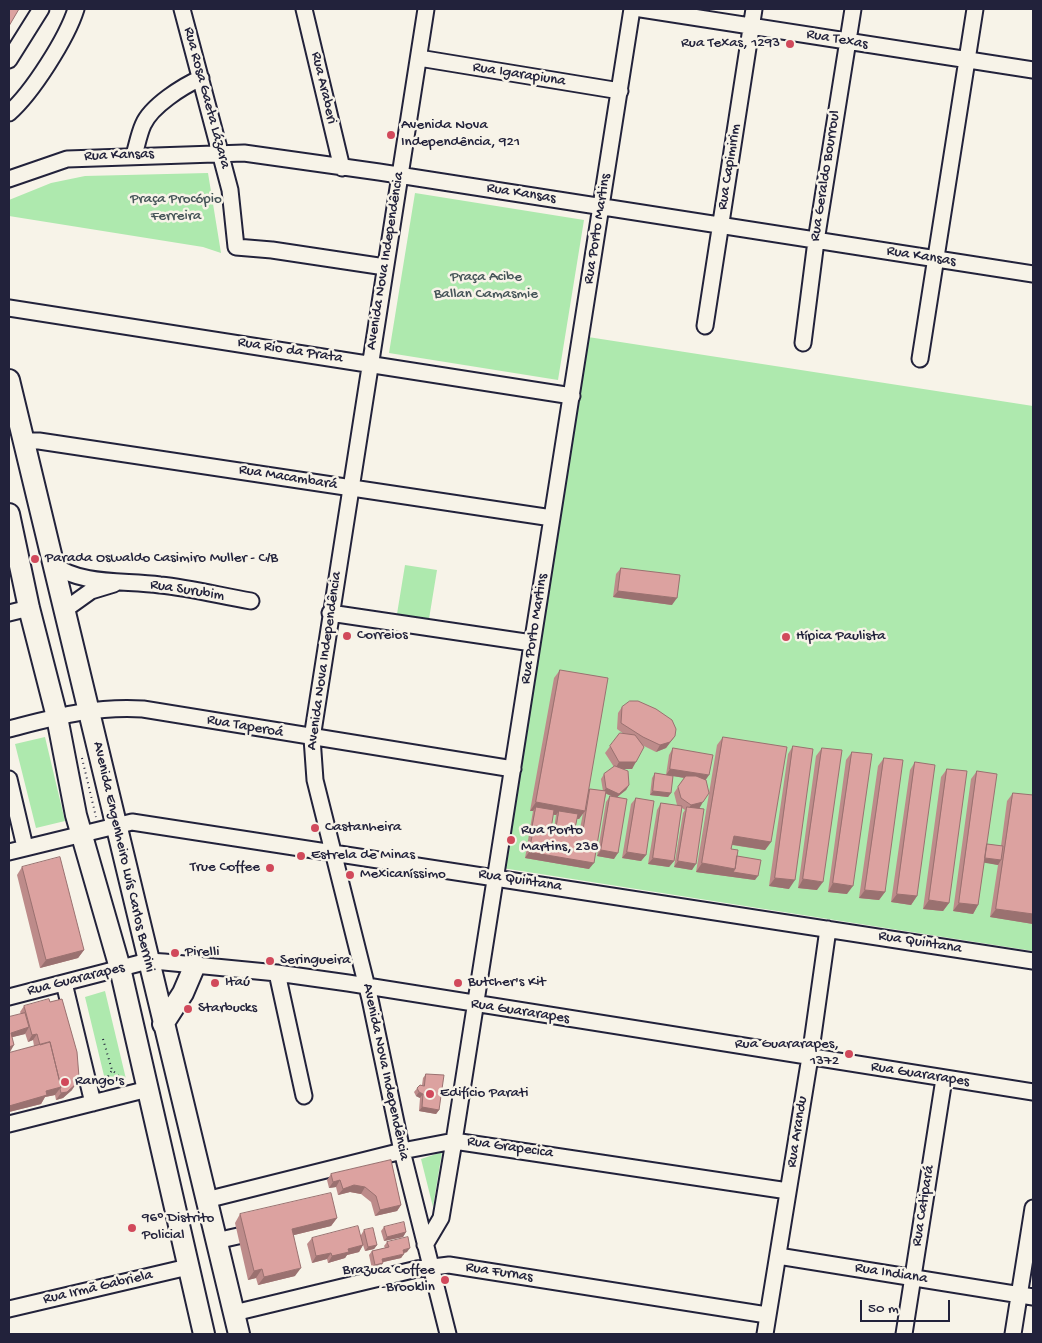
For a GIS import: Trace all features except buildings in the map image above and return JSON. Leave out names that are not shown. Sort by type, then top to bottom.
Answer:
[{"type":"main road","name":"Avenida Engenheiro Luís Carlos Berrini","points":[[9,380],[63,611],[89,710],[239,1334]]},
{"type":"main road","name":"Avenida Engenheiro Luís Carlos Berrini","points":[[9,516],[29,608],[57,716],[81,833],[120,968],[204,1334]]},
{"type":"main road","points":[[163,1024],[183,993],[195,965]]},
{"type":"street","points":[[9,60],[41,9]]},
{"type":"street","points":[[9,112],[28,93],[42,72],[76,9]]},
{"type":"street","name":"Rua Rosa Gaeta Lázara","points":[[182,9],[222,153],[230,190],[236,247],[272,250],[385,267]]},
{"type":"street","name":"Rua Araberi","points":[[304,9],[342,168]]},
{"type":"street","name":"Avenida Nova Independência","points":[[426,9],[330,613],[312,738],[315,780],[335,852],[402,1151],[448,1334]]},
{"type":"street","name":"Rua Porto Martins","points":[[425,1245],[441,1218],[454,1141],[632,9]]},
{"type":"street","name":"Rua Texas","points":[[641,9],[1033,70]]},
{"type":"street","name":"Rua Capimirim","points":[[705,326],[754,9]]},
{"type":"street","name":"Rua Geraldo Bourroul","points":[[803,343],[816,241],[852,9]]},
{"type":"street","points":[[920,359],[975,9]]},
{"type":"street","name":"Rua Igarapiuna","points":[[418,58],[620,91]]},
{"type":"street","points":[[134,155],[144,123],[166,100],[187,84],[201,78]]},
{"type":"street","name":"Rua Kansas","points":[[9,179],[67,158],[244,153],[1033,274]]},
{"type":"street","name":"Rua Rio da Prata","points":[[9,308],[572,396]]},
{"type":"street","name":"Rua Macambará","points":[[23,441],[39,441],[552,518]]},
{"type":"street","name":"Rua Surubim","points":[[52,564],[78,576],[123,583],[160,584],[251,601]]},
{"type":"street","name":"Rua Surubim","points":[[63,611],[91,591],[123,583]]},
{"type":"street","points":[[9,613],[29,608]]},
{"type":"street","points":[[330,613],[532,643]]},
{"type":"street","name":"Rua Taperoá","points":[[9,729],[57,716],[89,710],[113,707],[143,709],[312,738],[513,769]]},
{"type":"street","points":[[9,779],[25,847]]},
{"type":"street","name":"Rua Quintana","points":[[9,852],[116,824],[132,822],[1033,961]]},
{"type":"street","name":"Rua Arandu","points":[[764,1334],[810,1057],[828,928]]},
{"type":"street","name":"Rua Guararapes","points":[[9,997],[148,961],[195,965],[278,973],[1033,1092]]},
{"type":"street","points":[[278,973],[304,1096]]},
{"type":"street","points":[[64,983],[93,1103]]},
{"type":"street","name":"Rua Catipará","points":[[904,1334],[944,1078]]},
{"type":"street","points":[[9,1124],[148,1089]]},
{"type":"street","name":"Rua Grapecica","points":[[206,1200],[402,1151],[454,1141],[788,1191]]},
{"type":"street","points":[[1013,1334],[1026,1296],[1033,1208]]},
{"type":"street","points":[[216,1241],[238,1236]]},
{"type":"street","name":"Rua Indiana","points":[[778,1256],[1026,1296]]},
{"type":"street","name":"Rua Irmã Gabriela","points":[[9,1309],[188,1266]]},
{"type":"street","name":"Rua Furnas","points":[[234,1313],[430,1267],[449,1266],[768,1315]]},
{"type":"path","points":[[103,1039],[112,1070]]},
{"type":"green space","name":"Praça Procópio Ferreira","points":[[208,173],[221,253],[203,247],[9,216],[9,200],[51,183],[85,176]]},
{"type":"green space","name":"Praça Acibe Ballan Camasmie","points":[[415,193],[584,220],[558,380],[389,353]]},
{"type":"green space","name":"Hípica Paulista","points":[[588,337],[1033,406],[1033,951],[502,868]]},
{"type":"green space","points":[[405,565],[437,570],[429,619],[397,614]]},
{"type":"green space","points":[[45,737],[65,821],[36,828],[15,744]]},
{"type":"green space","points":[[105,991],[126,1079],[106,1084],[85,997]]},
{"type":"green space","points":[[442,1152],[433,1207],[421,1159]]},
{"type":"place","name":"Rua Texas, 1293","points":[[790,44]]},
{"type":"place","name":"Avenida Nova Independência, 921","points":[[391,135]]},
{"type":"place","name":"Parada Oswaldo Casimiro Muller - C/B","points":[[35,559]]},
{"type":"place","name":"Correios","points":[[347,636]]},
{"type":"place","name":"Hípica Paulista","points":[[786,637]]},
{"type":"place","name":"Castanheira","points":[[315,828]]},
{"type":"place","name":"Rua Porto Martins, 238","points":[[511,840]]},
{"type":"place","name":"Estrela de Minas","points":[[301,856]]},
{"type":"place","name":"True Coffee","points":[[270,868]]},
{"type":"place","name":"Mexicaníssimo","points":[[350,875]]},
{"type":"place","name":"Pirelli","points":[[175,953]]},
{"type":"place","name":"Seringueira","points":[[270,961]]},
{"type":"place","name":"Itaú","points":[[215,983]]},
{"type":"place","name":"Butcher's Kit","points":[[458,983]]},
{"type":"place","name":"Starbucks","points":[[188,1009]]},
{"type":"place","name":"Rua Guararapes, 1372","points":[[849,1054]]},
{"type":"place","name":"Rango's","points":[[65,1082]]},
{"type":"place","name":"Edifício Parati","points":[[430,1094]]},
{"type":"place","name":"96º Distrito Policial","points":[[132,1228]]},
{"type":"place","name":"Brazuca Coffee -Brooklin","points":[[445,1280]]}]
